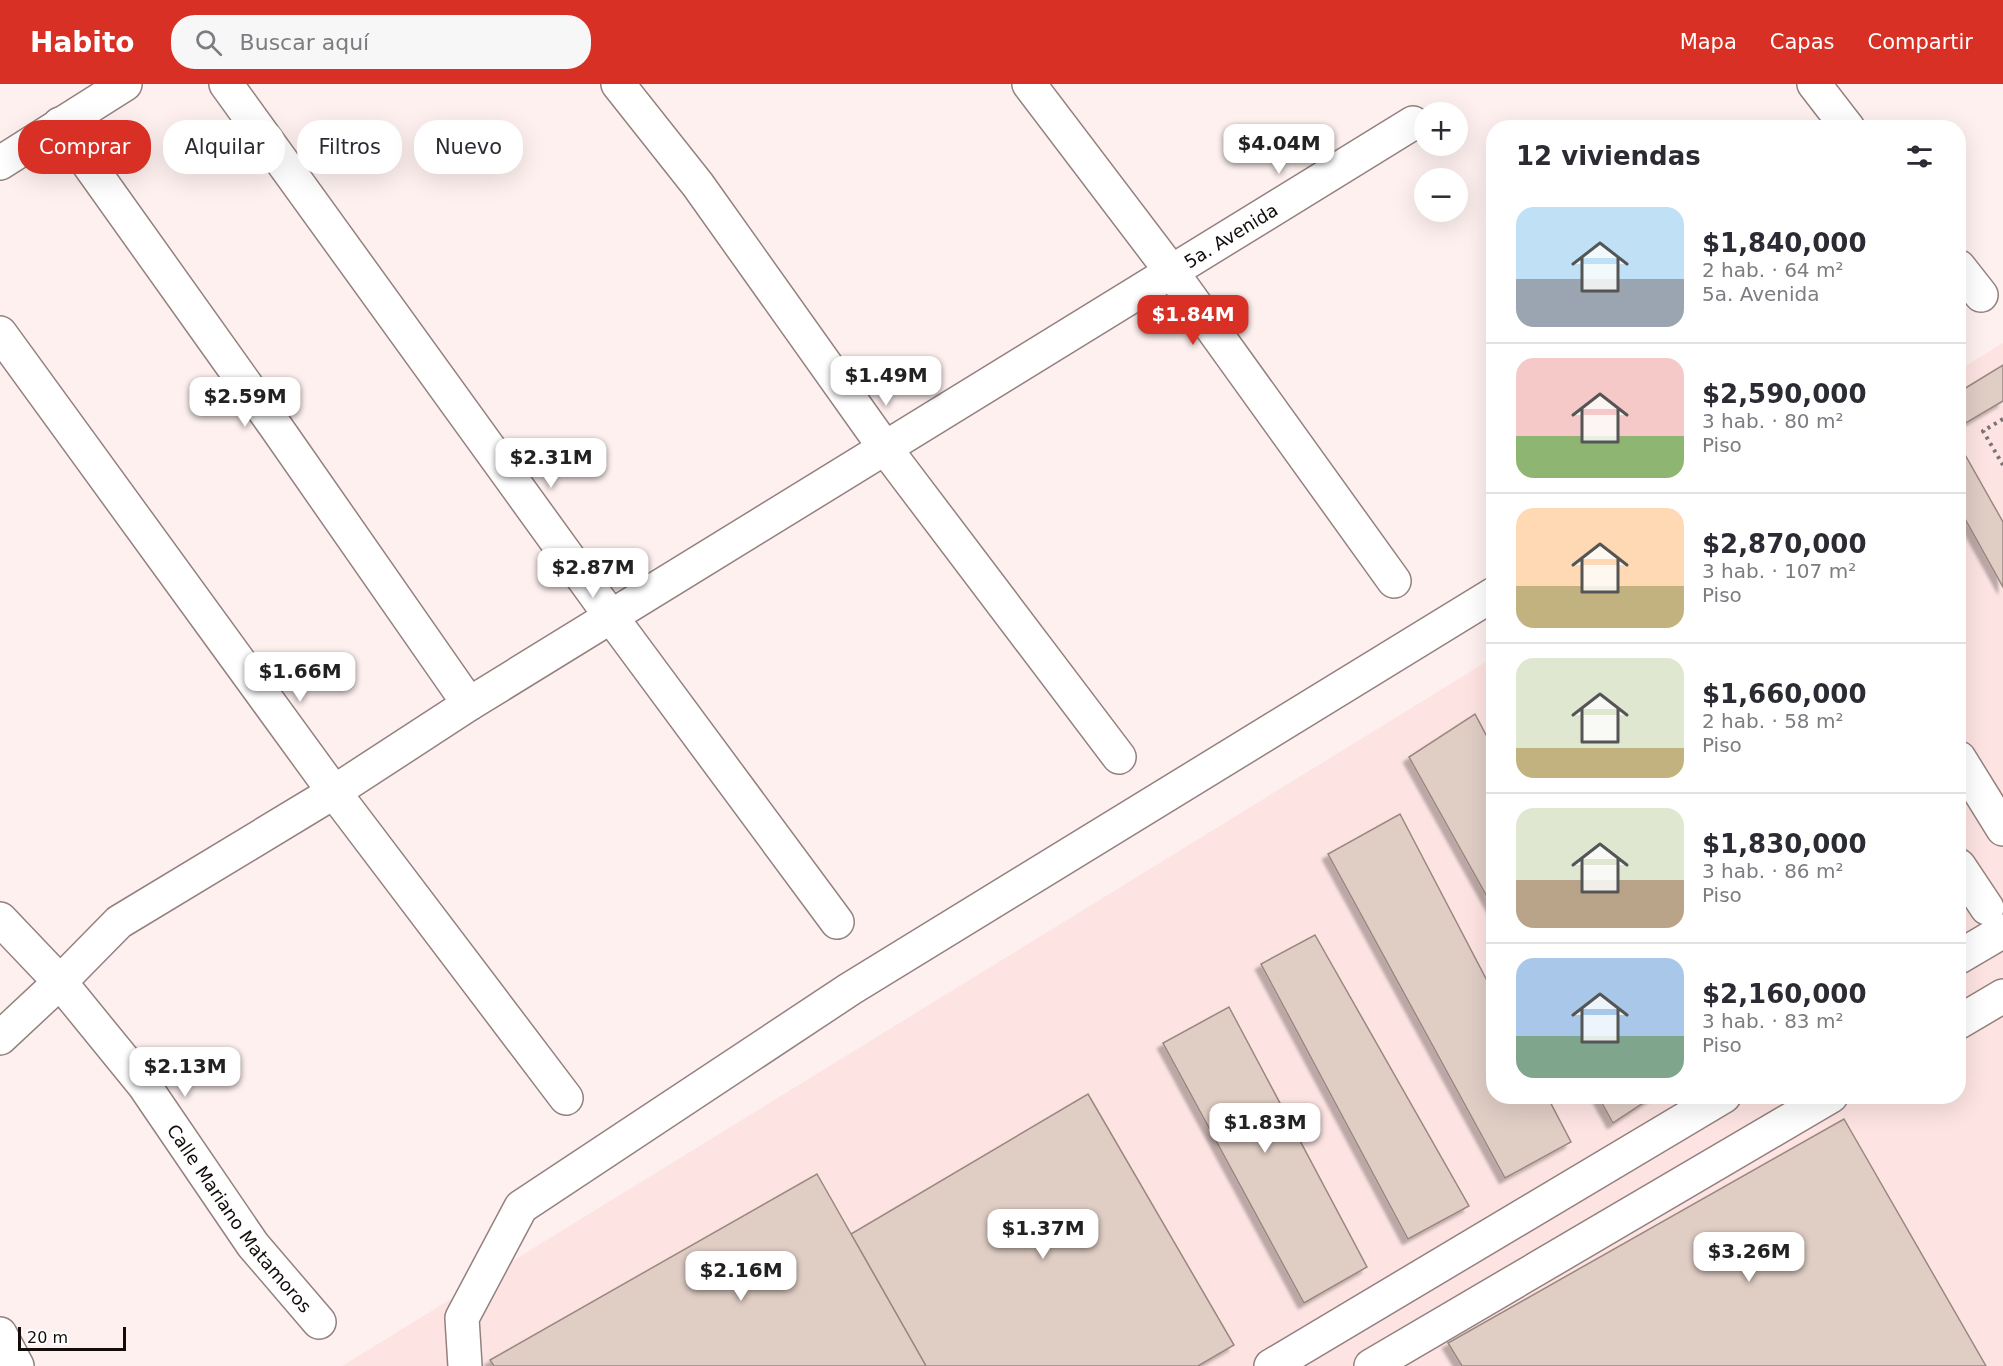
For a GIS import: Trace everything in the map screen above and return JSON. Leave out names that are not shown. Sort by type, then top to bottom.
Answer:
[{"type":"street","points":[[66,120],[125,84]]},
{"type":"street","points":[[226,84],[612,618],[837,922]]},
{"type":"street","points":[[618,84],[698,186],[885,448],[1119,757]]},
{"type":"street","points":[[1029,84],[1171,271],[1394,581]]},
{"type":"street","points":[[1814,84],[1842,120]]},
{"type":"street","name":"5a. Avenida","points":[[0,1038],[119,922],[333,792],[469,704],[1413,123]]},
{"type":"street","points":[[0,163],[18,151]]},
{"type":"street","points":[[96,174],[469,704]]},
{"type":"street","points":[[1966,276],[1982,295]]},
{"type":"street","points":[[0,333],[333,792],[566,1098]]},
{"type":"street","points":[[465,1366],[462,1318],[521,1207],[850,989],[1486,599]]},
{"type":"street","points":[[1966,769],[2003,829]]},
{"type":"street","points":[[1966,876],[1995,920],[1966,950]]},
{"type":"street","name":"Calle Mariano Matamoros","points":[[0,919],[60,982],[144,1085],[253,1245],[319,1322]]},
{"type":"street","points":[[1966,1018],[2003,996]]},
{"type":"street","points":[[1271,1366],[1711,1104]]},
{"type":"street","points":[[1371,1366],[1817,1104]]},
{"type":"street","points":[[0,1335],[17,1366]]},
{"type":"path","points":[[2003,419],[1983,431],[2003,465]]},
{"type":"shaded area","points":[[2003,343],[2003,1366],[342,1366],[1486,662],[1486,1104],[1966,1104],[1966,366]]},
{"type":"building","points":[[2003,365],[2003,401],[1966,423],[1966,388]]},
{"type":"building","points":[[1966,456],[2003,522],[2003,587],[1966,521]]},
{"type":"building","points":[[1475,714],[1486,735],[1486,895],[1409,757]]},
{"type":"building","points":[[1400,814],[1486,979],[1486,1104],[1551,1104],[1571,1142],[1505,1178],[1328,854]]},
{"type":"building","points":[[1315,935],[1469,1206],[1408,1239],[1261,964]]},
{"type":"building","points":[[1229,1007],[1367,1267],[1304,1303],[1163,1043]]},
{"type":"building","points":[[1088,1094],[1234,1345],[1198,1366],[926,1366],[851,1234]]},
{"type":"building","points":[[1602,1104],[1642,1104],[1613,1123]]},
{"type":"building","points":[[1844,1119],[1986,1366],[1462,1366],[1448,1343]]},
{"type":"building","points":[[817,1174],[926,1366],[494,1366],[490,1360]]}]
